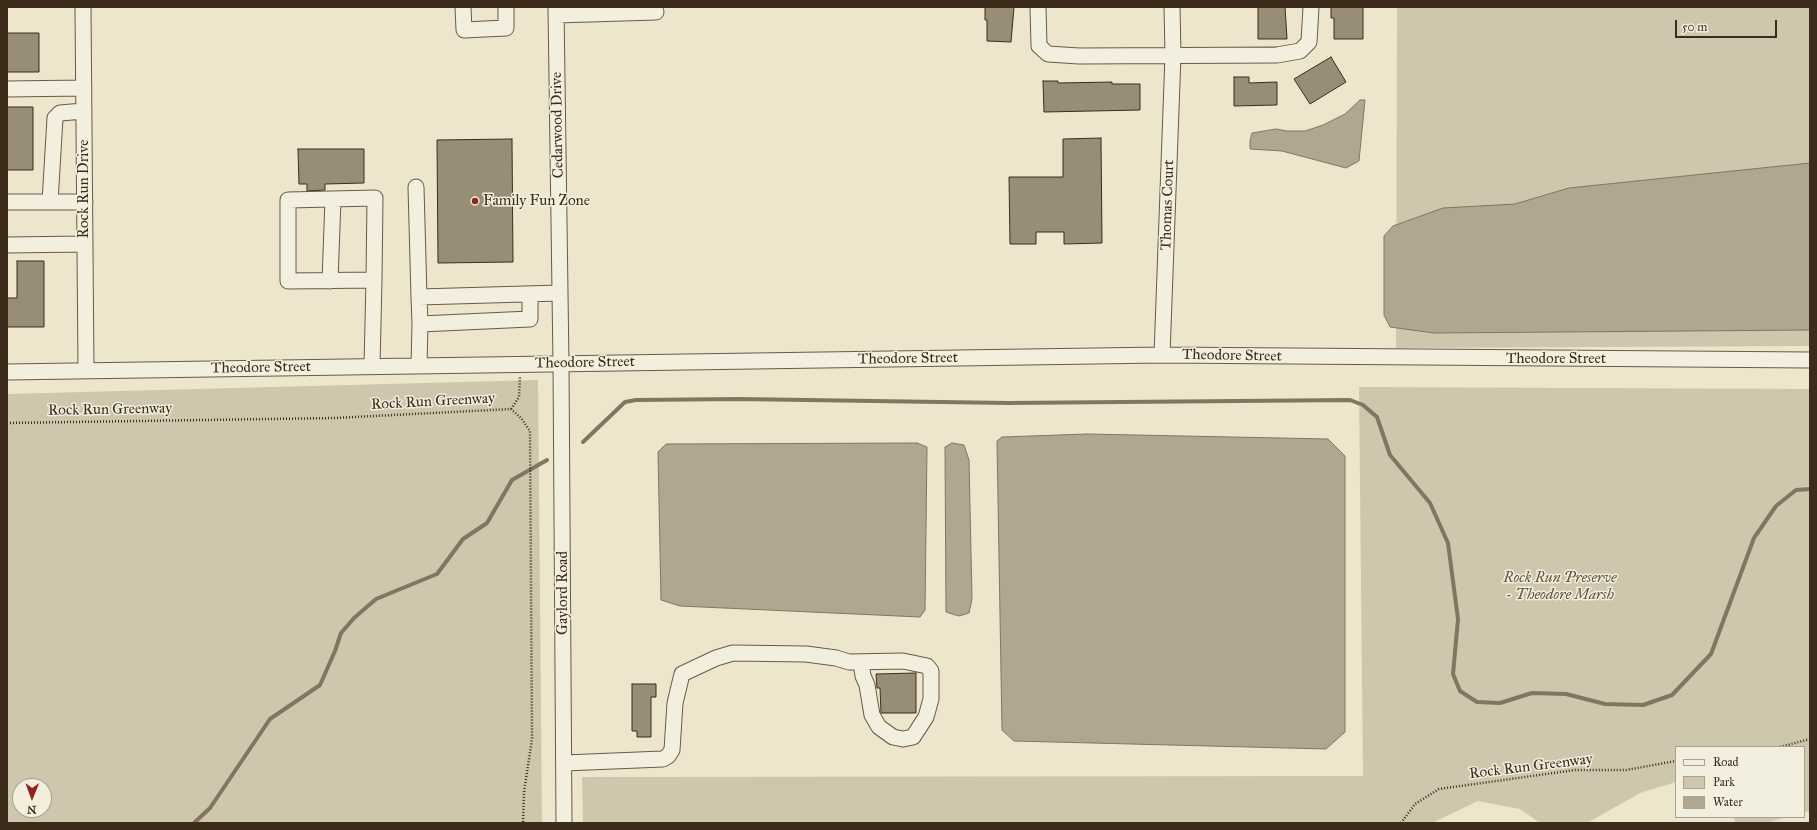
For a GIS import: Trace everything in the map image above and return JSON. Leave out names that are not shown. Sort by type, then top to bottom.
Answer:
[{"type":"street","name":"Rock Run Drive","points":[[83,7],[86,370]]},
{"type":"street","points":[[463,7],[464,30],[506,28],[506,7]]},
{"type":"street","points":[[1038,7],[1039,46],[1048,54],[1079,56],[1277,54],[1300,51],[1309,42],[1311,7]]},
{"type":"street","name":"Thomas Court","points":[[1162,356],[1173,55],[1172,7]]},
{"type":"street","points":[[556,11],[656,12]]},
{"type":"street","name":"Cedarwood Drive","points":[[556,11],[561,364]]},
{"type":"street","points":[[7,89],[84,88]]},
{"type":"street","points":[[50,202],[55,118],[60,113],[84,111]]},
{"type":"street","points":[[416,187],[420,324],[419,366]]},
{"type":"street","points":[[372,366],[374,280],[375,198],[288,200],[288,281],[374,280]]},
{"type":"street","points":[[330,280],[333,199]]},
{"type":"street","points":[[7,202],[85,202]]},
{"type":"street","points":[[7,245],[85,244]]},
{"type":"street","points":[[419,298],[560,293]]},
{"type":"street","points":[[420,324],[530,319],[530,294]]},
{"type":"street","name":"Theodore Street","points":[[7,372],[1162,356],[1810,360]]},
{"type":"street","name":"Gaylord Road","points":[[561,364],[564,823]]},
{"type":"street","points":[[564,763],[663,759],[668,756],[672,750],[675,703],[682,674],[716,658],[733,653],[775,653],[836,658],[849,662],[861,662],[908,662],[927,666],[931,671],[931,699],[926,718],[914,736],[903,739],[893,737],[879,727],[872,714],[861,662]]},
{"type":"path","points":[[511,409],[519,397],[520,364]]},
{"type":"path","name":"Rock Run Greenway","points":[[7,423],[335,418],[511,409],[521,418],[530,431],[532,739],[524,792],[523,823]]},
{"type":"path","points":[[1784,746],[1810,739]]},
{"type":"path","name":"Rock Run Greenway","points":[[1401,823],[1415,804],[1439,789],[1575,770],[1626,770],[1675,761]]},
{"type":"green space","points":[[1397,7],[1810,7],[1810,346],[1396,348]]},
{"type":"green space","points":[[538,380],[542,823],[7,823],[7,394]]},
{"type":"green space","name":"Rock Run Preserve - Theodore Marsh","points":[[1359,387],[1810,389],[1810,811],[1805,812],[1805,746],[1675,746],[1675,782],[1640,793],[1587,823],[1540,823],[1520,809],[1478,801],[1432,823],[583,823],[582,777],[1363,776]]},
{"type":"green space","points":[[1734,818],[1783,818],[1767,823],[1736,823]]},
{"type":"water","points":[[1360,100],[1365,100],[1359,161],[1346,168],[1282,151],[1250,149],[1252,133],[1276,129],[1287,131],[1305,131],[1323,125],[1345,114]]},
{"type":"water","points":[[1810,163],[1810,330],[1434,333],[1390,327],[1384,315],[1384,236],[1393,226],[1443,208],[1515,204],[1569,188]]},
{"type":"water","points":[[1087,434],[1328,439],[1345,456],[1345,732],[1326,749],[1014,741],[1002,730],[997,441],[1002,437]]},
{"type":"water","points":[[917,443],[927,447],[925,610],[920,617],[680,606],[661,600],[658,452],[666,444]]},
{"type":"water","points":[[952,443],[964,445],[969,460],[972,599],[969,613],[959,616],[946,612],[945,447]]},
{"type":"building","points":[[985,7],[1014,7],[1011,42],[987,41],[987,20],[985,20]]},
{"type":"building","points":[[1258,7],[1285,7],[1287,39],[1258,39]]},
{"type":"building","points":[[1331,7],[1363,7],[1363,39],[1334,39],[1334,18],[1331,18]]},
{"type":"building","points":[[7,33],[39,33],[39,72],[7,72]]},
{"type":"building","points":[[1331,57],[1346,82],[1310,104],[1294,79]]},
{"type":"building","points":[[1234,77],[1249,77],[1249,83],[1277,82],[1277,105],[1234,106]]},
{"type":"building","points":[[1043,81],[1058,81],[1058,83],[1112,82],[1112,84],[1140,84],[1140,110],[1044,112]]},
{"type":"building","points":[[7,107],[33,107],[33,170],[7,170]]},
{"type":"building","points":[[1101,138],[1102,243],[1064,244],[1064,232],[1036,232],[1036,244],[1010,244],[1009,177],[1063,177],[1063,139]]},
{"type":"building","name":"Family Fun Zone","points":[[512,139],[513,262],[438,263],[437,140]]},
{"type":"building","points":[[298,149],[364,149],[364,183],[325,184],[325,190],[307,191],[307,184],[299,184]]},
{"type":"building","points":[[17,261],[44,261],[44,327],[7,327],[7,298],[17,298]]},
{"type":"building","points":[[916,673],[916,713],[881,713],[880,688],[877,688],[876,674]]},
{"type":"building","points":[[632,684],[656,684],[656,697],[651,697],[651,737],[637,737],[637,731],[632,731]]},
{"type":"waterway","points":[[583,442],[625,402],[636,400],[739,399],[1008,403],[1350,400],[1363,405],[1377,417],[1390,455],[1430,503],[1448,543],[1458,619],[1453,674],[1460,691],[1477,702],[1500,703],[1532,693],[1566,694],[1605,704],[1643,705],[1672,695],[1711,654],[1754,538],[1776,506],[1796,490],[1810,489]]},
{"type":"waterway","points":[[194,823],[210,808],[270,719],[320,685],[341,633],[354,618],[376,599],[437,574],[463,539],[487,523],[512,480],[547,460]]},
{"type":"place","name":"Family Fun Zone","points":[[475,201]]}]
